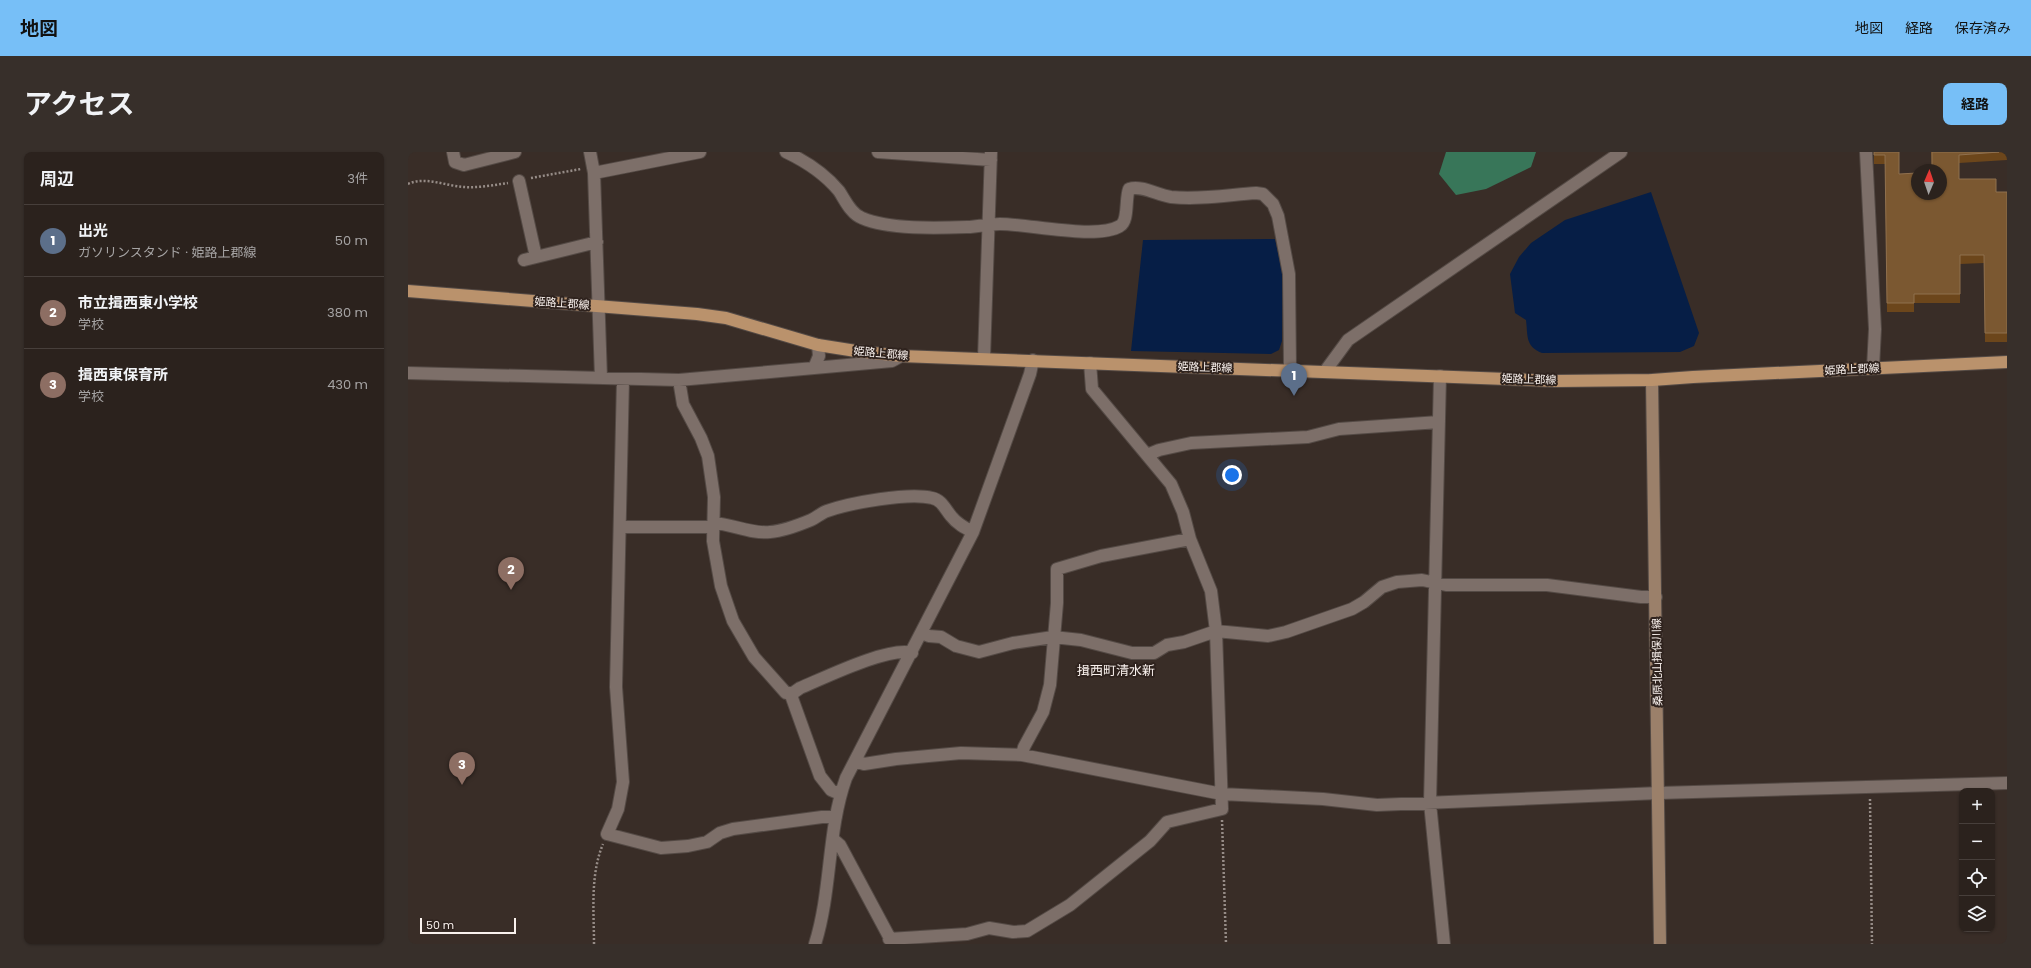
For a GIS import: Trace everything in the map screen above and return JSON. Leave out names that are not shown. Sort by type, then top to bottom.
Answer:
[{"type":"main road","name":"姫路上郡線","points":[[408,291],[697,314],[726,318],[818,345],[856,352],[901,356],[1326,370],[1556,381],[1652,380],[2007,362]]},
{"type":"main road","name":"桑原北山揖保川線","points":[[1652,380],[1660,944]]},
{"type":"street","points":[[453,152],[455,162],[464,165],[515,152]]},
{"type":"street","points":[[590,152],[594,170],[601,378]]},
{"type":"street","points":[[594,170],[675,154],[700,152]]},
{"type":"street","points":[[786,152],[799,158],[822,174],[860,218],[896,226],[999,224],[1089,231],[1115,229],[1122,225],[1125,220],[1126,195],[1129,189],[1135,187],[1168,196],[1182,198],[1263,194],[1273,204],[1278,216],[1289,274],[1290,369]]},
{"type":"street","points":[[878,152],[991,156],[984,358]]},
{"type":"street","points":[[1326,370],[1348,340],[1621,152]]},
{"type":"street","points":[[1866,152],[1875,329],[1873,368]]},
{"type":"street","points":[[519,181],[536,257]]},
{"type":"street","points":[[524,260],[597,242]]},
{"type":"street","points":[[814,368],[819,356],[818,345]]},
{"type":"street","points":[[408,372],[679,380],[892,361],[901,356]]},
{"type":"street","points":[[815,944],[821,924],[840,794],[855,761],[973,532],[1030,374],[1032,360]]},
{"type":"street","points":[[833,839],[840,845],[891,941],[967,934],[989,928],[1013,932],[1027,931],[1070,905],[1150,841],[1167,822],[1222,809],[1216,631],[1211,590],[1190,539],[1183,512],[1171,484],[1092,389],[1090,363]]},
{"type":"street","points":[[1440,376],[1430,803],[1444,944]]},
{"type":"street","points":[[623,379],[621,527],[616,687],[623,782],[618,809],[607,834],[661,848],[688,846],[707,842],[720,833],[733,830],[822,817],[836,817]]},
{"type":"street","points":[[679,380],[683,404],[701,438],[708,456],[714,497],[713,541],[717,569],[733,621],[754,657],[786,692],[793,693],[800,688],[865,661],[905,651],[912,653]]},
{"type":"street","points":[[1147,455],[1159,450],[1191,443],[1308,437],[1339,429],[1439,422]]},
{"type":"street","points":[[621,527],[713,525],[725,523],[756,533],[771,532],[811,520],[836,508],[892,498],[920,496],[933,498],[941,502],[952,517],[963,527],[973,532]]},
{"type":"street","points":[[1022,754],[1024,747],[1043,712],[1050,685],[1057,603],[1057,569],[1100,556],[1190,539]]},
{"type":"street","points":[[922,633],[929,636],[941,637],[956,646],[979,652],[1013,643],[1053,637],[1081,640],[1132,653],[1154,653],[1167,645],[1184,642],[1216,631],[1268,636],[1286,632],[1352,609],[1364,602],[1382,587],[1397,582],[1422,580],[1446,585],[1548,585],[1641,598],[1656,597]]},
{"type":"street","points":[[793,693],[792,698],[820,776],[831,790],[840,794]]},
{"type":"street","points":[[855,761],[864,764],[896,759],[961,753],[1022,754],[1222,794],[1323,799],[1370,804],[1870,786],[2007,783]]},
{"type":"path","points":[[408,184],[426,181],[464,187],[486,187],[594,170]]},
{"type":"path","points":[[1870,786],[1872,944]]},
{"type":"path","points":[[1222,809],[1226,944]]},
{"type":"path","points":[[594,944],[594,884],[596,860],[607,834]]},
{"type":"green space","points":[[1446,152],[1536,152],[1531,167],[1486,189],[1456,195],[1439,174]]},
{"type":"water","points":[[1651,192],[1699,333],[1694,346],[1680,352],[1542,353],[1537,350],[1528,340],[1526,320],[1515,313],[1510,274],[1519,257],[1531,243],[1565,220]]},
{"type":"water","points":[[1275,239],[1283,276],[1282,341],[1279,350],[1271,354],[1131,351],[1143,240]]},
{"type":"building","points":[[1874,152],[1899,152],[1899,174],[1911,173],[1911,200],[1947,200],[1947,164],[1932,164],[1932,152],[1999,152],[1959,155],[1959,179],[1996,179],[1996,192],[2007,192],[2007,333],[1985,333],[1984,255],[1960,255],[1960,294],[1914,294],[1914,303],[1887,303],[1885,155],[1874,155]]},
{"type":"place","name":"出光","points":[[1294,396]]},
{"type":"place","name":"市立揖西東小学校","points":[[511,590]]},
{"type":"place","name":"揖西東保育所","points":[[462,785]]},
{"type":"district","name":"揖西町清水新","points":[[1116,670]]}]
